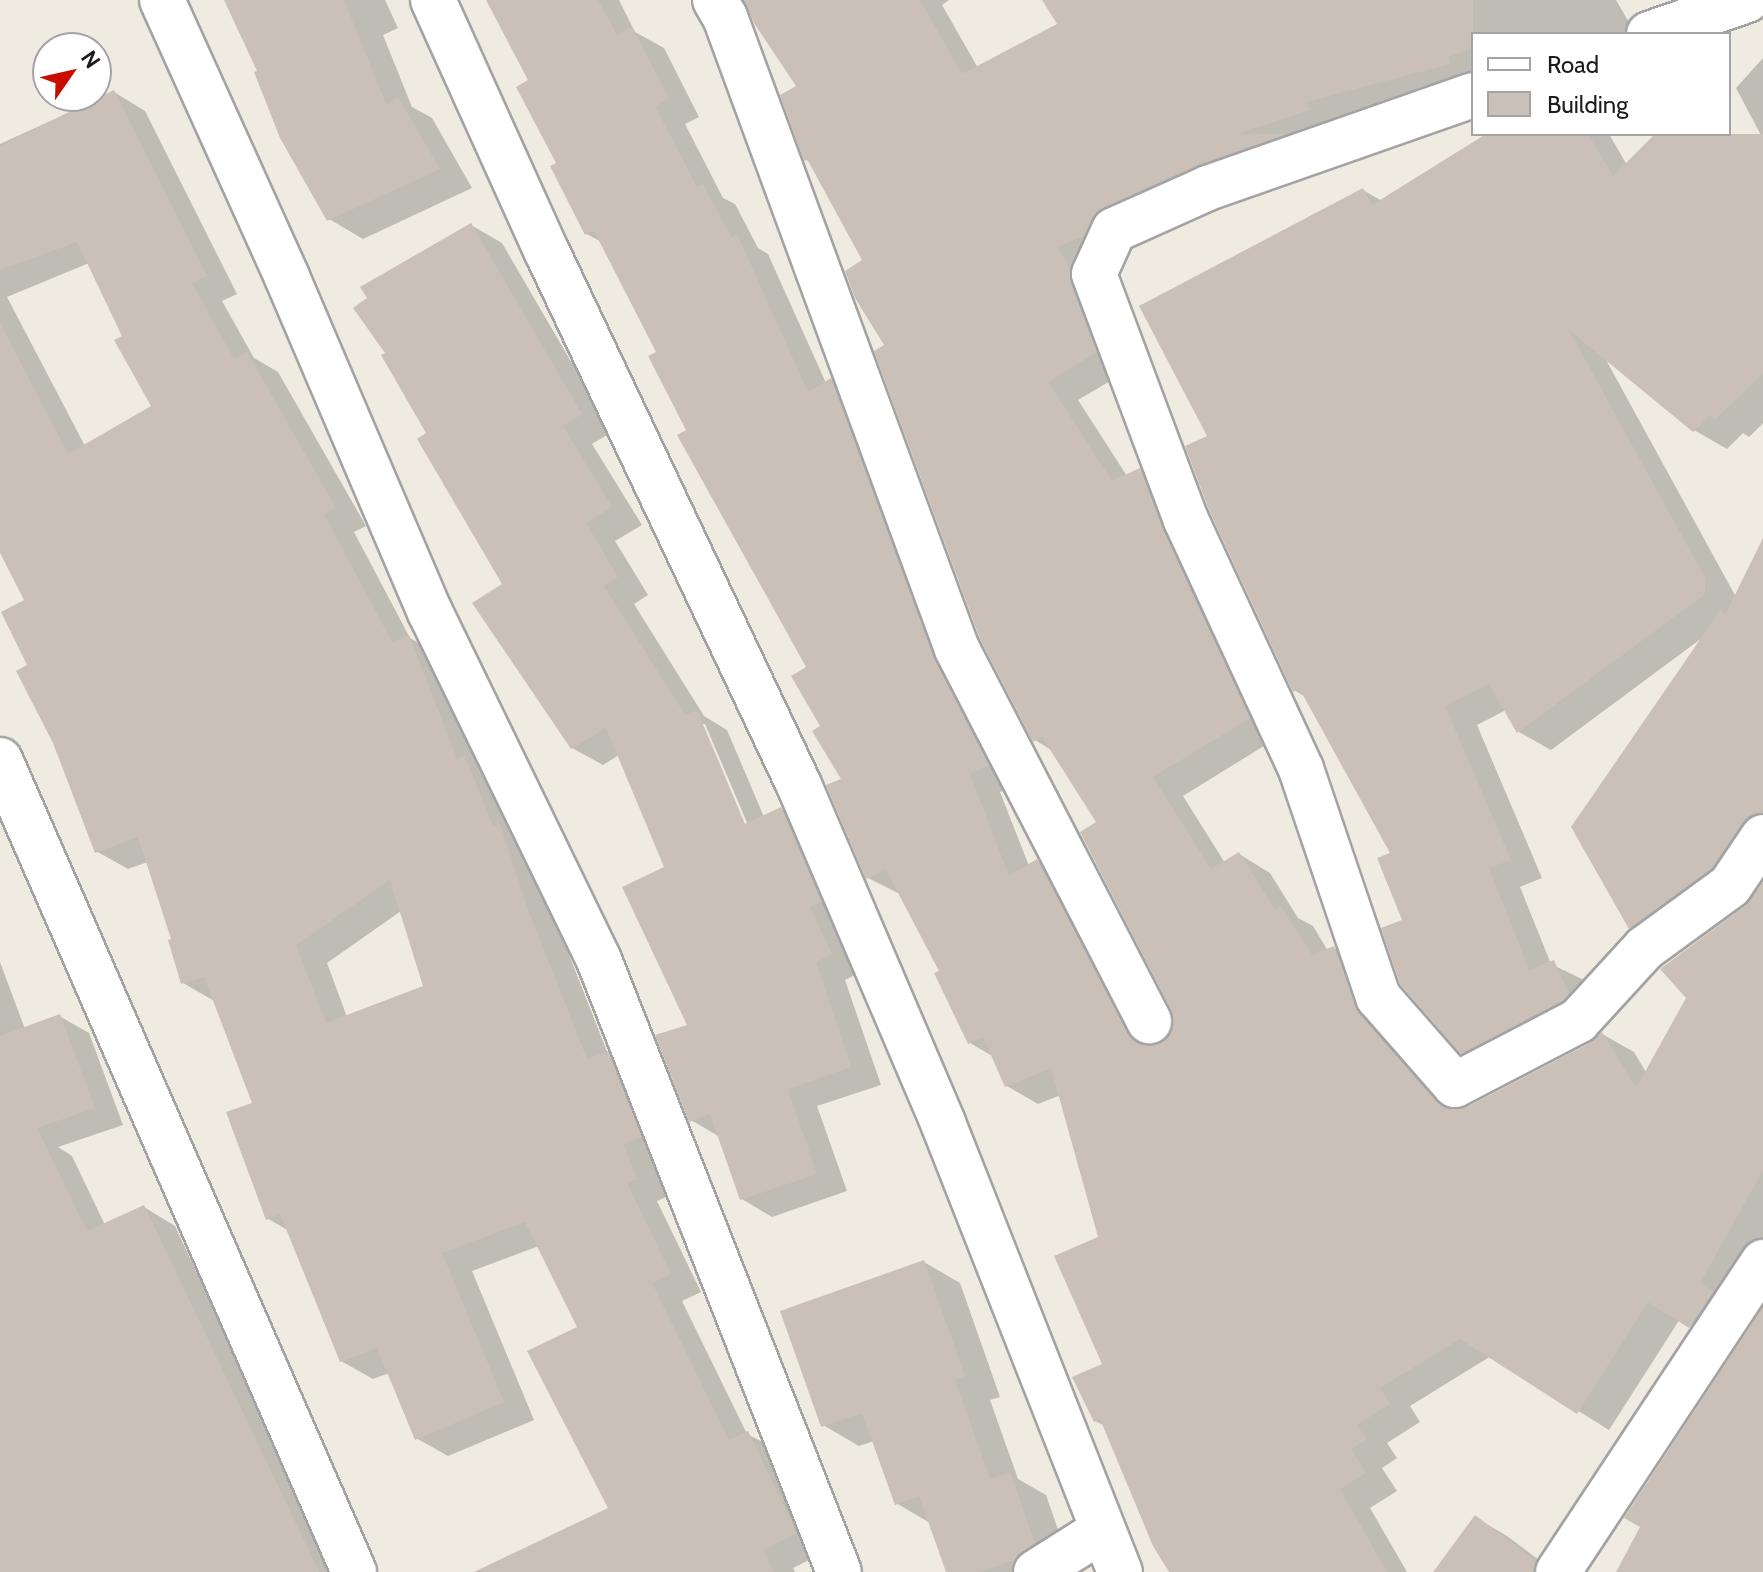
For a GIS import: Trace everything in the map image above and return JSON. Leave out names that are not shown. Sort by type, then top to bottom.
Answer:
[{"type":"street","points":[[162,0],[287,277],[430,612],[599,960],[839,1572]]},
{"type":"street","points":[[433,0],[547,252],[799,785],[943,1123],[1101,1531],[1120,1572]]},
{"type":"street","points":[[715,0],[725,17],[957,649],[1149,1021]]},
{"type":"street","points":[[1655,32],[1747,0]]},
{"type":"street","points":[[1471,96],[1208,188],[1114,230],[1094,274],[1186,520],[1301,769],[1378,997],[1455,1085],[1578,1021],[1645,948],[1730,886],[1763,837]]},
{"type":"street","points":[[0,760],[354,1572]]},
{"type":"street","points":[[1558,1572],[1763,1262]]},
{"type":"street","points":[[1036,1572],[1101,1531]]},
{"type":"building","points":[[224,0],[344,0],[386,104],[398,97],[440,169],[327,221],[280,138],[254,72],[257,71]]},
{"type":"building","points":[[486,0],[598,0],[617,35],[632,27],[669,98],[655,106],[697,187],[703,184],[731,237],[737,234],[808,392],[831,378],[934,658],[989,765],[970,774],[1009,876],[1037,859],[1127,1032],[1136,1042],[1149,1046],[1161,1043],[1170,1034],[1174,1021],[1171,1010],[1080,832],[1096,822],[1042,737],[1033,742],[980,639],[874,351],[884,345],[855,298],[845,271],[862,260],[807,159],[804,161],[780,95],[796,86],[754,23],[744,0],[920,0],[962,74],[1057,24],[1042,0],[1473,0],[1471,49],[1448,57],[1450,64],[1306,102],[1309,110],[1237,134],[1286,134],[1198,165],[1104,207],[1092,219],[1084,236],[1057,247],[1071,270],[1071,283],[1097,352],[1048,382],[1112,481],[1140,468],[1163,530],[1250,718],[1153,777],[1211,869],[1239,852],[1275,910],[1281,906],[1312,955],[1334,946],[1359,1013],[1444,1108],[1467,1107],[1590,1043],[1602,1032],[1636,1088],[1686,998],[1660,969],[1745,906],[1763,882],[1763,1170],[1700,1283],[1713,1292],[1689,1328],[1648,1302],[1577,1414],[1460,1339],[1380,1388],[1390,1404],[1357,1425],[1367,1439],[1351,1449],[1366,1473],[1340,1489],[1387,1572],[1169,1572],[1153,1546],[1100,1419],[1094,1422],[1072,1377],[1102,1364],[1054,1256],[1098,1237],[1051,1068],[1005,1087],[983,1037],[968,1044],[934,973],[939,971],[886,870],[866,879],[826,785],[841,779],[812,731],[820,726],[791,676],[806,667],[677,435],[686,430],[648,356],[656,352],[594,231],[585,235],[550,166],[556,163],[516,87],[528,80]]},
{"type":"building","points":[[114,90],[207,276],[192,283],[234,359],[247,352],[336,508],[324,514],[392,642],[409,635],[457,759],[465,756],[493,826],[500,824],[529,912],[587,1059],[608,1051],[642,1137],[623,1144],[637,1179],[627,1183],[671,1274],[652,1283],[729,1440],[748,1431],[797,1533],[763,1550],[774,1572],[474,1572],[608,1508],[527,1351],[577,1327],[525,1222],[442,1253],[504,1402],[415,1440],[377,1348],[340,1362],[280,1214],[266,1220],[226,1112],[252,1103],[204,977],[181,984],[168,940],[171,939],[138,837],[95,853],[53,743],[16,671],[27,665],[1,612],[24,600],[0,553],[0,323],[68,454],[151,406],[114,340],[122,336],[77,242],[0,270],[0,146],[69,112],[112,112]],"holes":[[[390,880],[423,986],[326,1023],[296,945]]]},
{"type":"building","points":[[1763,134],[1763,373],[1715,420],[1710,415],[1693,432],[1569,330],[1705,578],[1705,594],[1517,733],[1489,684],[1445,706],[1511,860],[1489,868],[1529,970],[1554,960],[1569,994],[1563,1001],[1461,1054],[1400,984],[1381,928],[1402,920],[1377,858],[1390,853],[1299,688],[1293,692],[1209,510],[1185,446],[1207,436],[1139,306],[1363,188],[1372,205],[1483,136],[1589,136],[1613,176],[1653,136]]},
{"type":"building","points":[[471,223],[582,414],[563,426],[612,507],[586,523],[618,577],[604,586],[685,715],[697,710],[745,824],[781,807],[821,901],[810,907],[832,954],[816,962],[851,1067],[788,1089],[817,1174],[740,1200],[710,1114],[689,1122],[655,1035],[687,1025],[622,887],[664,867],[606,728],[571,749],[472,603],[502,584],[417,439],[426,433],[381,355],[385,353],[353,308],[367,298],[360,287]]},
{"type":"building","points":[[1763,538],[1763,812],[1753,814],[1743,822],[1712,868],[1629,929],[1571,827],[1721,609],[1725,615]]},
{"type":"building","points":[[60,1014],[95,1108],[37,1128],[87,1231],[144,1205],[319,1572],[0,1572],[0,1036]]},
{"type":"building","points":[[924,1260],[965,1376],[955,1380],[990,1479],[1010,1472],[1035,1543],[1014,1560],[979,1572],[946,1572],[919,1496],[895,1505],[862,1413],[821,1427],[780,1311]]},
{"type":"building","points":[[1763,1307],[1763,1572],[1616,1572],[1640,1527],[1624,1518]]},
{"type":"building","points":[[1475,1515],[1536,1561],[1533,1572],[1433,1572]]}]
